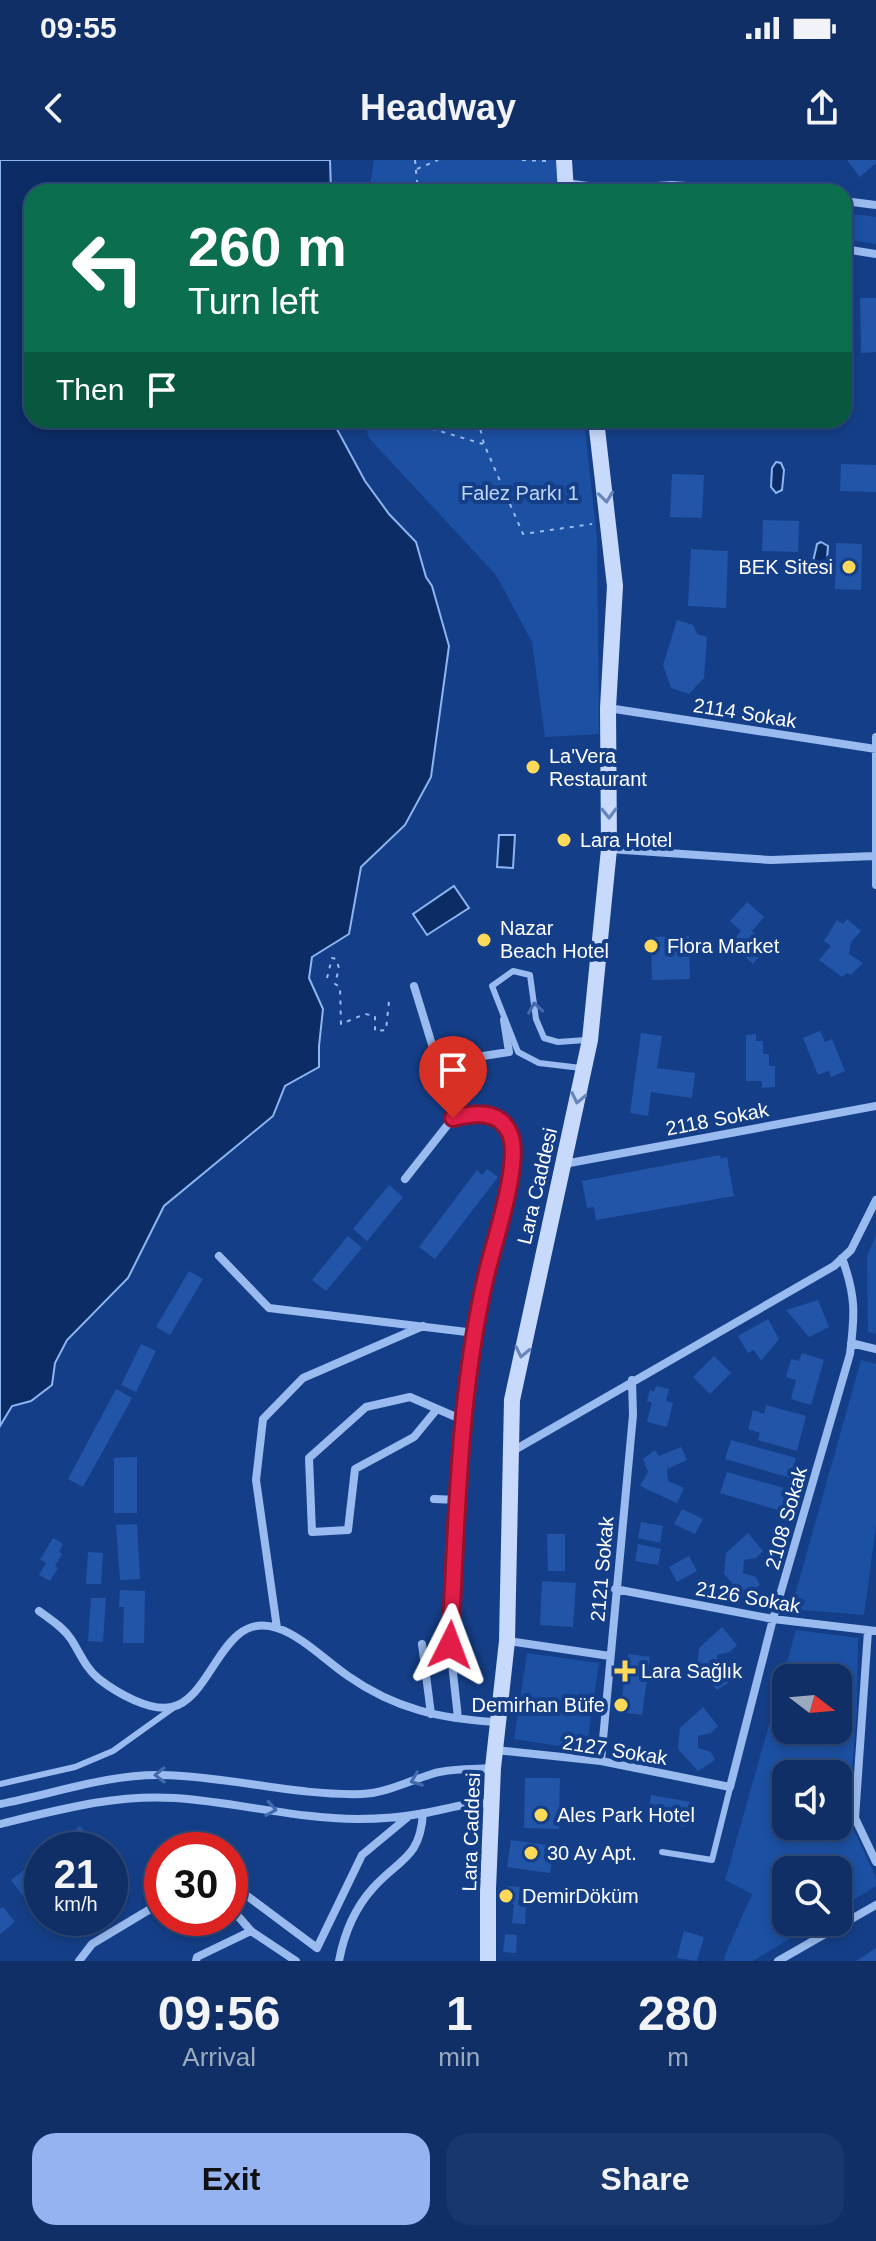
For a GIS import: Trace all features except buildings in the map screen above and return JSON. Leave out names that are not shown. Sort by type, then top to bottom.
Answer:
[{"type":"street","points":[[564,161],[565,184]]},
{"type":"street","points":[[852,202],[876,205]]},
{"type":"street","points":[[852,250],[876,254]]},
{"type":"street","name":"Lara Caddesi","points":[[488,1961],[494,1750],[507,1641],[512,1400],[590,1040],[609,849],[608,708],[615,586],[597,428]]},
{"type":"street","name":"2114 Sokak","points":[[608,708],[876,749]]},
{"type":"street","points":[[876,737],[876,885]]},
{"type":"street","points":[[609,849],[771,860],[875,856]]},
{"type":"street","points":[[414,986],[434,1051],[457,1060],[509,1052],[504,1020]]},
{"type":"street","name":"2118 Sokak","points":[[564,1164],[876,1106]]},
{"type":"street","points":[[405,1179],[453,1118],[476,1112],[497,1117],[510,1133],[514,1158],[475,1333],[465,1421],[450,1645],[458,1718]]},
{"type":"street","points":[[511,1452],[834,1266],[851,1250],[876,1200]]},
{"type":"street","points":[[219,1256],[269,1308],[475,1333]]},
{"type":"street","name":"2108 Sokak","points":[[731,1786],[773,1619],[851,1343],[853,1287],[842,1258]]},
{"type":"street","points":[[277,1628],[256,1480],[263,1419],[303,1378],[423,1326]]},
{"type":"street","points":[[851,1343],[876,1349]]},
{"type":"street","name":"2121 Sokak","points":[[601,1761],[633,1415],[632,1380]]},
{"type":"street","points":[[437,1409],[414,1437],[355,1469],[348,1530],[312,1532],[309,1458],[366,1407],[410,1397],[465,1421]]},
{"type":"street","points":[[434,1499],[458,1500]]},
{"type":"street","name":"2126 Sokak","points":[[615,1589],[773,1619],[872,1631]]},
{"type":"street","points":[[39,1611],[61,1627],[98,1679],[159,1709],[176,1706],[189,1696],[229,1644],[245,1629],[260,1626],[277,1628],[390,1702],[431,1714],[497,1722]]},
{"type":"street","points":[[872,1631],[855,1818],[876,1862]]},
{"type":"street","points":[[507,1641],[610,1656]]},
{"type":"street","points":[[422,1644],[431,1714]]},
{"type":"street","name":"2127 Sokak","points":[[494,1750],[601,1761],[731,1786]]},
{"type":"street","points":[[0,1804],[120,1778],[159,1775],[196,1776],[336,1794],[366,1794],[402,1786],[435,1773],[493,1768]]},
{"type":"street","points":[[0,1824],[73,1807],[137,1797],[242,1804],[354,1819],[410,1815],[477,1802],[491,1803]]},
{"type":"street","points":[[339,1961],[350,1922],[362,1903],[417,1845],[423,1813]]},
{"type":"street","points":[[248,1896],[317,1948],[362,1855],[410,1815]]},
{"type":"street","points":[[778,1961],[876,1905]]},
{"type":"street","points":[[79,1961],[92,1944],[144,1913]]},
{"type":"street","points":[[248,1928],[296,1961]]},
{"type":"street","points":[[196,1961],[197,1957],[251,1931]]},
{"type":"lane","points":[[584,1068],[539,1063],[518,1052],[492,986],[513,971],[530,975],[536,1019],[544,1038],[558,1042],[590,1040]]},
{"type":"lane","points":[[0,1784],[75,1767],[113,1751],[176,1706]]},
{"type":"lane","points":[[662,1852],[712,1860],[731,1786]]},
{"type":"path","points":[[415,160],[418,184]]},
{"type":"path","points":[[417,169],[438,160]]},
{"type":"path","points":[[522,160],[564,161]]},
{"type":"path","points":[[430,428],[484,444]]},
{"type":"path","points":[[480,428],[523,534],[609,521]]},
{"type":"path","points":[[327,978],[332,958],[336,959],[339,968],[335,984],[340,987],[341,1024],[365,1014],[375,1016],[375,1031],[386,1030],[389,1001]]},
{"type":"green space","points":[[374,160],[556,160],[558,184],[370,184]]},
{"type":"green space","points":[[852,214],[876,217],[876,244],[852,240]]},
{"type":"green space","name":"Falez Parkı 1","points":[[366,428],[585,428],[597,539],[599,734],[545,737],[532,642],[496,575],[369,438]]},
{"type":"green space","points":[[876,1235],[876,1334],[868,1332],[867,1256]]},
{"type":"green space","points":[[861,1360],[876,1364],[876,1526],[864,1615],[791,1609]]},
{"type":"green space","points":[[796,1630],[858,1638],[852,1770],[852,1760],[772,1760],[772,1840],[852,1840],[852,1826],[876,1877],[876,1886],[852,1901],[852,1856],[772,1856],[772,1936],[794,1936],[753,1961],[725,1961],[724,1957],[752,1894],[725,1880],[772,1715],[772,1744],[852,1744],[852,1664],[786,1664]]},
{"type":"green space","points":[[527,1653],[599,1663],[586,1750],[514,1739]]},
{"type":"shaded area","points":[[0,160],[330,160],[331,184],[24,184],[24,428],[336,428],[365,481],[389,514],[416,542],[449,646],[431,777],[405,825],[361,867],[349,934],[312,957],[309,978],[323,1009],[319,1067],[285,1086],[273,1116],[164,1206],[128,1278],[67,1340],[55,1363],[52,1385],[31,1401],[12,1406],[0,1426]]},
{"type":"shaded area","points":[[776,462],[781,463],[784,470],[782,490],[776,493],[771,487],[772,468]]},
{"type":"shaded area","points":[[821,542],[828,546],[826,572],[820,576],[812,569],[817,544]]},
{"type":"shaded area","points":[[499,835],[515,835],[513,868],[497,867]]},
{"type":"shaded area","points":[[454,886],[469,908],[427,935],[413,914]]},
{"type":"place","name":"BEK Sitesi","points":[[849,567]]},
{"type":"place","name":"La'Vera Restaurant","points":[[533,767]]},
{"type":"place","name":"Lara Hotel","points":[[564,840]]},
{"type":"place","name":"Nazar Beach Hotel","points":[[484,940]]},
{"type":"place","name":"Flora Market","points":[[651,946]]},
{"type":"place","name":"Lara Sağlık","points":[[625,1671]]},
{"type":"place","name":"Demirhan Büfe","points":[[621,1705]]},
{"type":"place","name":"Ales Park Hotel","points":[[541,1815]]},
{"type":"place","name":"30 Ay Apt.","points":[[531,1853]]},
{"type":"place","name":"DemirDöküm","points":[[506,1896]]},
{"type":"route","points":[[450,1645],[460,1468],[471,1355],[485,1279],[514,1158],[510,1133],[497,1117],[476,1112],[453,1118]]}]
